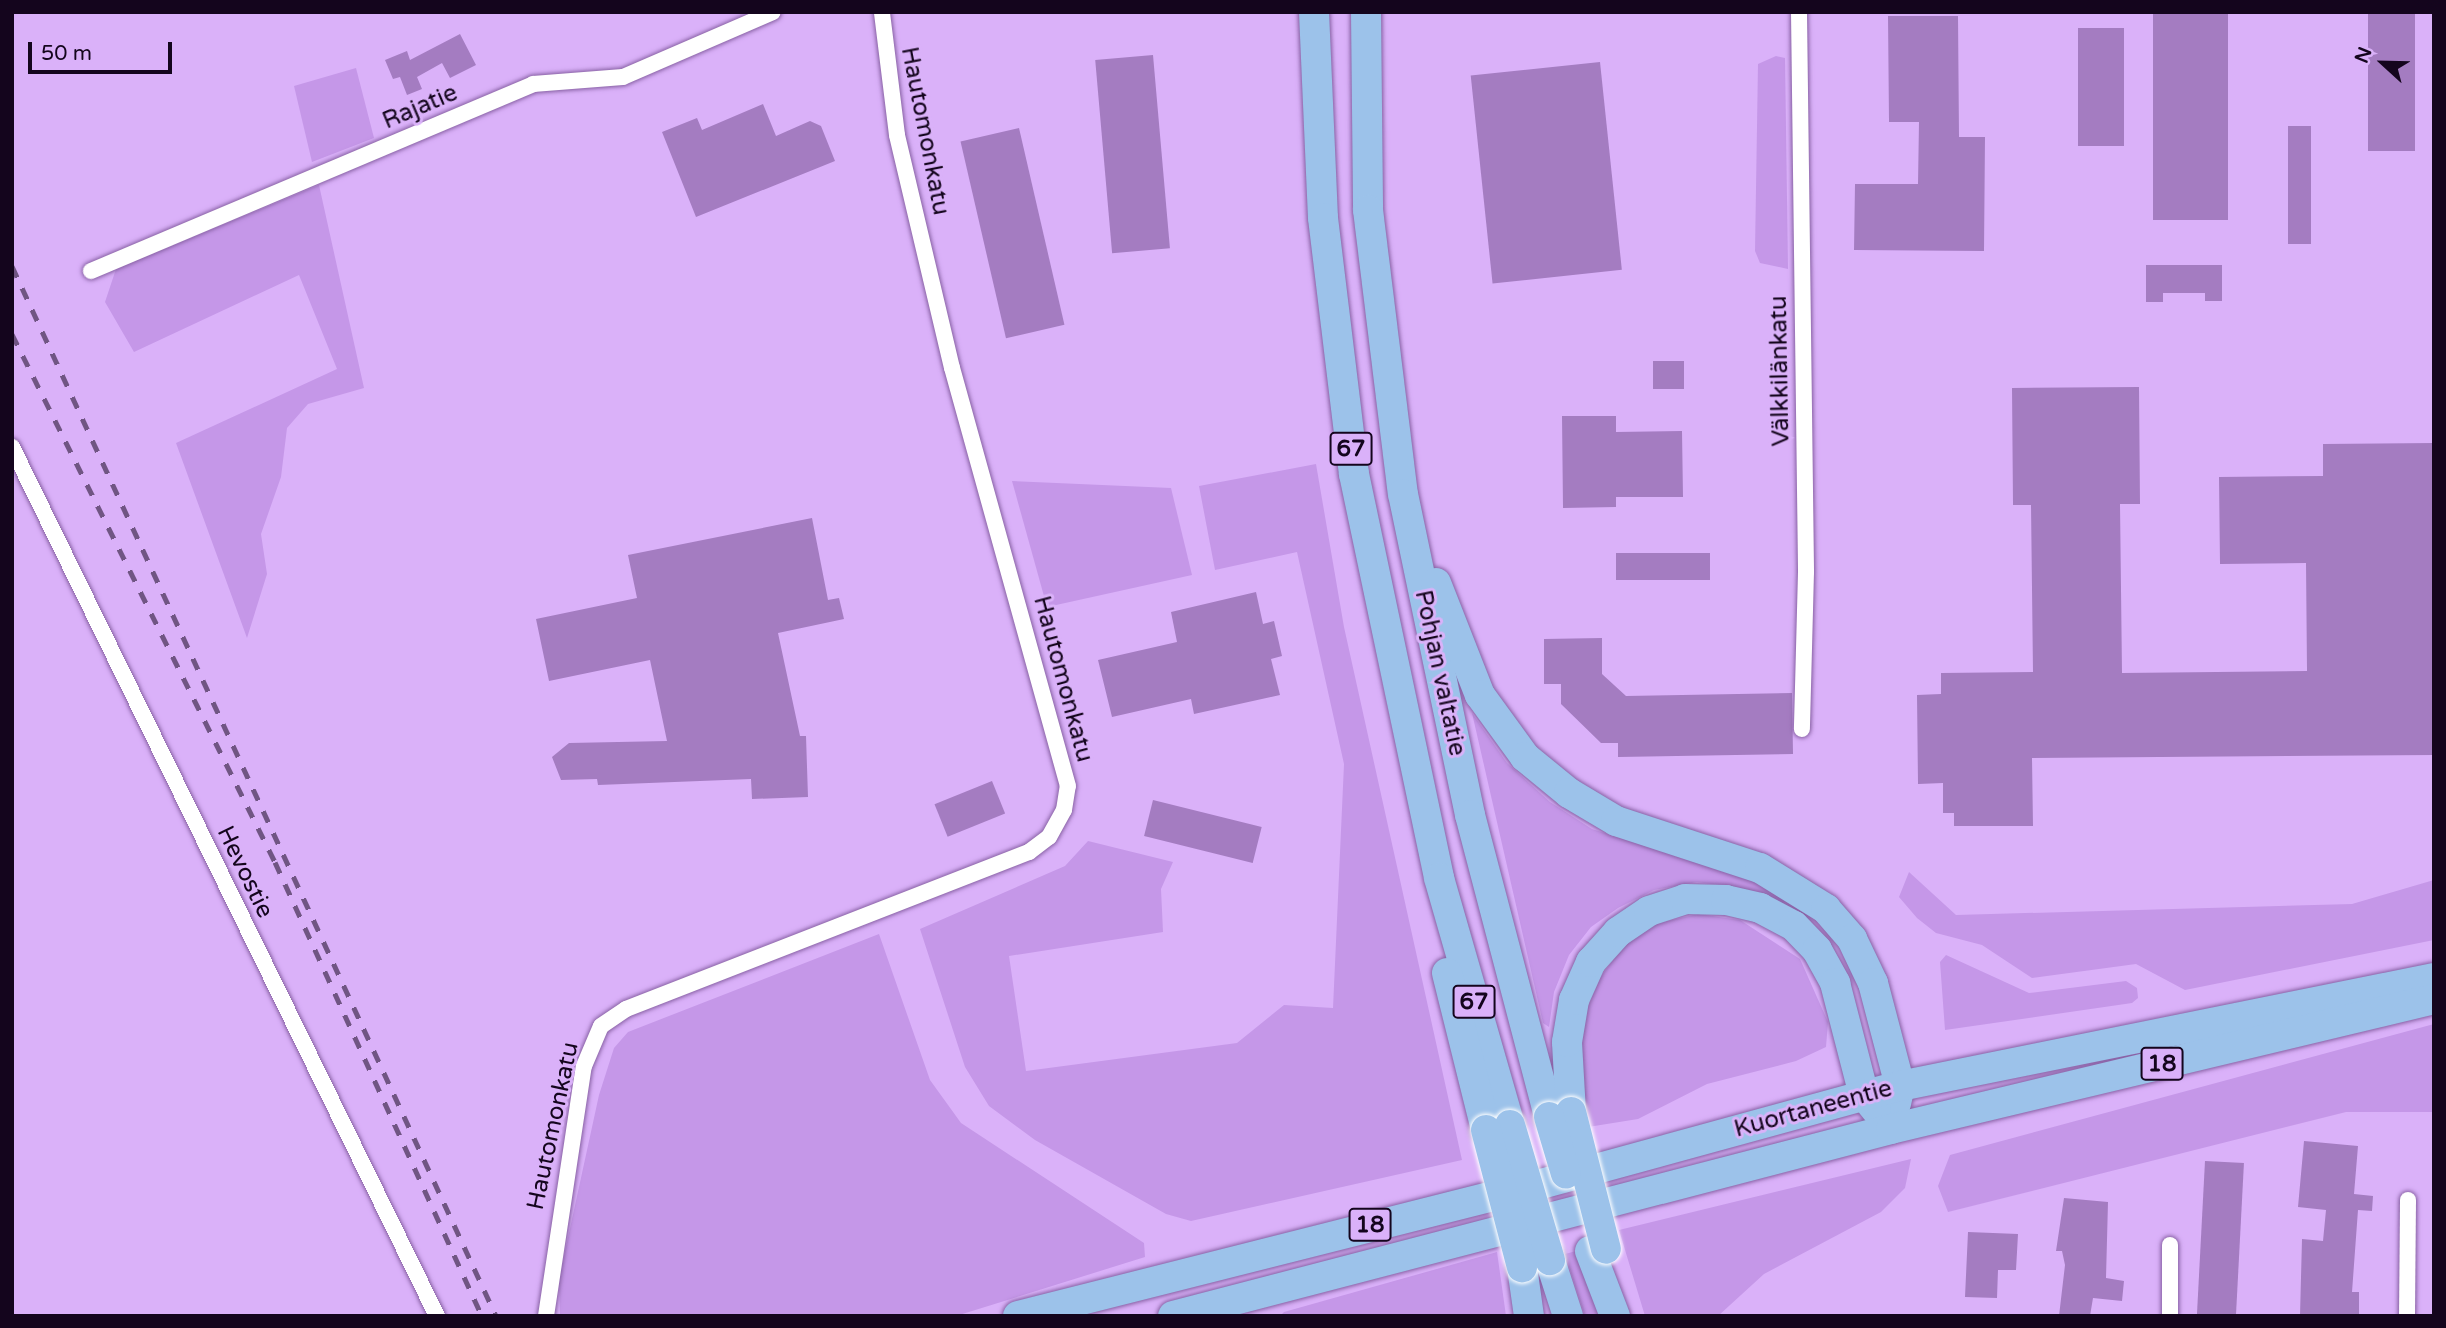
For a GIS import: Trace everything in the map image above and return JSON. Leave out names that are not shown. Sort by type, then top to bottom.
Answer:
[{"type":"highway","name":"Pohjan valtatie","points":[[1314,12],[1323,218],[1352,461],[1438,878],[1498,1128],[1536,1263],[1568,1316]]},
{"type":"highway","name":"Pohjan valtatie","points":[[1366,12],[1368,210],[1403,494],[1470,815],[1560,1114],[1615,1316]]},
{"type":"highway","points":[[1403,494],[1480,695],[1525,757],[1569,793],[1616,821],[1760,867],[1826,909],[1852,939],[1873,983],[1900,1086],[1891,1129]]},
{"type":"highway","points":[[1560,1114],[1574,1000],[1591,962],[1618,932],[1649,911],[1685,899],[1760,908],[1794,926],[1817,950],[1835,983],[1864,1095],[1891,1129]]},
{"type":"highway","name":"Kuortaneentie","points":[[1199,1266],[1541,1184],[1900,1086],[2434,978]]},
{"type":"highway","name":"Kuortaneentie","points":[[1234,1307],[1891,1129],[2434,999]]},
{"type":"highway","points":[[1598,1250],[1621,1316]]},
{"type":"highway","points":[[1529,1316],[1536,1263]]},
{"type":"highway","points":[[1199,1266],[1234,1307]]},
{"type":"highway","points":[[1187,1314],[1199,1266]]},
{"type":"highway","name":"18","points":[[1018,1316],[1199,1266]]},
{"type":"highway","name":"18","points":[[1187,1314],[1234,1307]]},
{"type":"street","name":"Rajatie","points":[[91,271],[533,84],[623,76],[773,12]]},
{"type":"street","name":"Hautomonkatu","points":[[545,1316],[584,1066],[601,1026],[626,1009],[1029,852],[1049,837],[1064,810],[1068,786],[952,368],[897,135],[882,12]]},
{"type":"street","name":"Välkkilänkatu","points":[[1799,12],[1806,572],[1802,729]]},
{"type":"street","name":"Hevostie","points":[[12,447],[437,1316]]},
{"type":"street","points":[[2407,1316],[2408,1200]]},
{"type":"street","points":[[2169,1316],[2170,1245]]},
{"type":"shaded area","points":[[1776,56],[1785,58],[1788,269],[1760,263],[1755,251],[1758,64]]},
{"type":"shaded area","points":[[356,68],[374,138],[312,162],[294,86]]},
{"type":"shaded area","points":[[319,185],[364,388],[308,404],[287,428],[281,477],[261,534],[267,574],[247,638],[176,443],[337,369],[299,275],[134,352],[105,302],[116,269]]},
{"type":"shaded area","points":[[1316,464],[1344,627],[1462,1160],[1191,1221],[1166,1214],[1035,1140],[989,1106],[965,1067],[920,929],[1065,866],[1088,841],[1173,862],[1161,889],[1163,932],[1009,956],[1026,1071],[1237,1043],[1284,1005],[1333,1008],[1344,764],[1297,552],[1215,570],[1199,486]]},
{"type":"shaded area","points":[[1012,481],[1171,488],[1192,575],[1047,607]]},
{"type":"shaded area","points":[[1472,713],[1507,763],[1550,802],[1592,829],[1746,878],[1785,899],[1783,906],[1740,888],[1697,882],[1654,890],[1618,908],[1591,927],[1569,955],[1554,992],[1549,1027],[1543,1023]]},
{"type":"shaded area","points":[[1909,872],[1956,915],[2352,904],[2434,880],[2434,940],[2185,990],[2136,964],[2032,978],[1982,945],[1936,933],[1917,918],[1899,897]]},
{"type":"shaded area","points":[[1698,914],[1740,920],[1800,959],[1828,1022],[1826,1047],[1796,1061],[1707,1084],[1638,1119],[1588,1127],[1580,1058],[1583,1019],[1600,978],[1624,945],[1659,923]]},
{"type":"shaded area","points":[[879,934],[930,1080],[961,1123],[1144,1243],[1145,1257],[956,1316],[560,1316],[559,1279],[599,1095],[614,1048],[628,1032]]},
{"type":"shaded area","points":[[1946,955],[2029,993],[2126,981],[2137,988],[2138,998],[2132,1003],[1945,1030],[1940,962]]},
{"type":"shaded area","points":[[2434,1024],[2434,1112],[2346,1112],[1948,1212],[1938,1186],[1950,1155]]},
{"type":"shaded area","points":[[1911,1159],[1905,1188],[1881,1212],[1764,1274],[1718,1316],[1645,1316],[1619,1230]]},
{"type":"shaded area","points":[[1580,1250],[1600,1316],[1585,1316],[1565,1254]]},
{"type":"shaded area","points":[[1497,1252],[1506,1316],[1280,1316],[1284,1312]]},
{"type":"building","points":[[2368,12],[2415,12],[2415,151],[2368,151]]},
{"type":"building","points":[[2153,13],[2228,13],[2228,220],[2153,220]]},
{"type":"building","points":[[1888,16],[1958,16],[1959,137],[1985,137],[1984,251],[1854,250],[1855,184],[1918,184],[1919,122],[1889,122]]},
{"type":"building","points":[[2078,28],[2124,28],[2124,146],[2078,146]]},
{"type":"building","points":[[460,34],[476,65],[450,78],[442,63],[417,77],[422,89],[407,95],[400,77],[393,79],[385,60],[407,51],[410,60]]},
{"type":"building","points":[[1153,55],[1170,248],[1112,253],[1095,60]]},
{"type":"building","points":[[1600,62],[1622,270],[1493,283],[1471,76]]},
{"type":"building","points":[[763,104],[776,136],[810,121],[821,126],[835,161],[696,217],[662,132],[697,118],[702,130]]},
{"type":"building","points":[[2288,126],[2311,126],[2311,244],[2288,244]]},
{"type":"building","points":[[1019,128],[1064,325],[1006,338],[961,141]]},
{"type":"building","points":[[2146,265],[2222,265],[2222,301],[2205,301],[2205,293],[2163,293],[2163,302],[2146,302]]},
{"type":"building","points":[[1653,361],[1684,361],[1684,389],[1653,389]]},
{"type":"building","points":[[2139,387],[2140,504],[2120,504],[2122,673],[2307,671],[2306,563],[2220,564],[2219,477],[2323,476],[2323,444],[2434,443],[2434,755],[2032,758],[2033,826],[1954,826],[1954,813],[1943,813],[1943,783],[1918,784],[1917,695],[1941,694],[1941,673],[2033,672],[2031,505],[2013,505],[2012,388]]},
{"type":"building","points":[[1562,416],[1616,416],[1616,432],[1682,431],[1683,497],[1616,497],[1616,507],[1563,508]]},
{"type":"building","points":[[812,518],[828,600],[839,598],[844,619],[778,633],[800,736],[806,736],[808,797],[752,799],[751,779],[598,785],[597,779],[561,780],[552,757],[569,743],[667,741],[650,660],[549,681],[536,619],[637,598],[628,555]]},
{"type":"building","points":[[1616,553],[1710,553],[1710,580],[1616,580]]},
{"type":"building","points":[[1256,592],[1263,624],[1274,621],[1282,656],[1271,659],[1280,695],[1194,714],[1191,699],[1112,717],[1098,660],[1177,642],[1171,612]]},
{"type":"building","points":[[1602,638],[1602,674],[1626,696],[1792,693],[1793,754],[1618,757],[1618,743],[1601,743],[1561,704],[1561,684],[1544,684],[1544,639]]},
{"type":"building","points":[[992,781],[1005,813],[948,837],[935,804]]},
{"type":"building","points":[[1153,800],[1262,827],[1253,863],[1144,836]]},
{"type":"building","points":[[2304,1141],[2358,1146],[2354,1194],[2373,1196],[2372,1211],[2358,1210],[2352,1292],[2359,1292],[2359,1316],[2300,1316],[2302,1239],[2323,1241],[2326,1210],[2298,1207]]},
{"type":"building","points":[[2205,1161],[2244,1163],[2236,1316],[2197,1316]]},
{"type":"building","points":[[2064,1198],[2108,1202],[2106,1278],[2124,1281],[2122,1301],[2093,1298],[2090,1316],[2059,1316],[2065,1265],[2062,1251],[2056,1251]]},
{"type":"building","points":[[1968,1232],[2018,1234],[2016,1270],[1998,1270],[1997,1298],[1965,1297]]},
{"type":"railway","points":[[12,266],[496,1316]]},
{"type":"railway","points":[[12,334],[275,862],[482,1316]]}]
